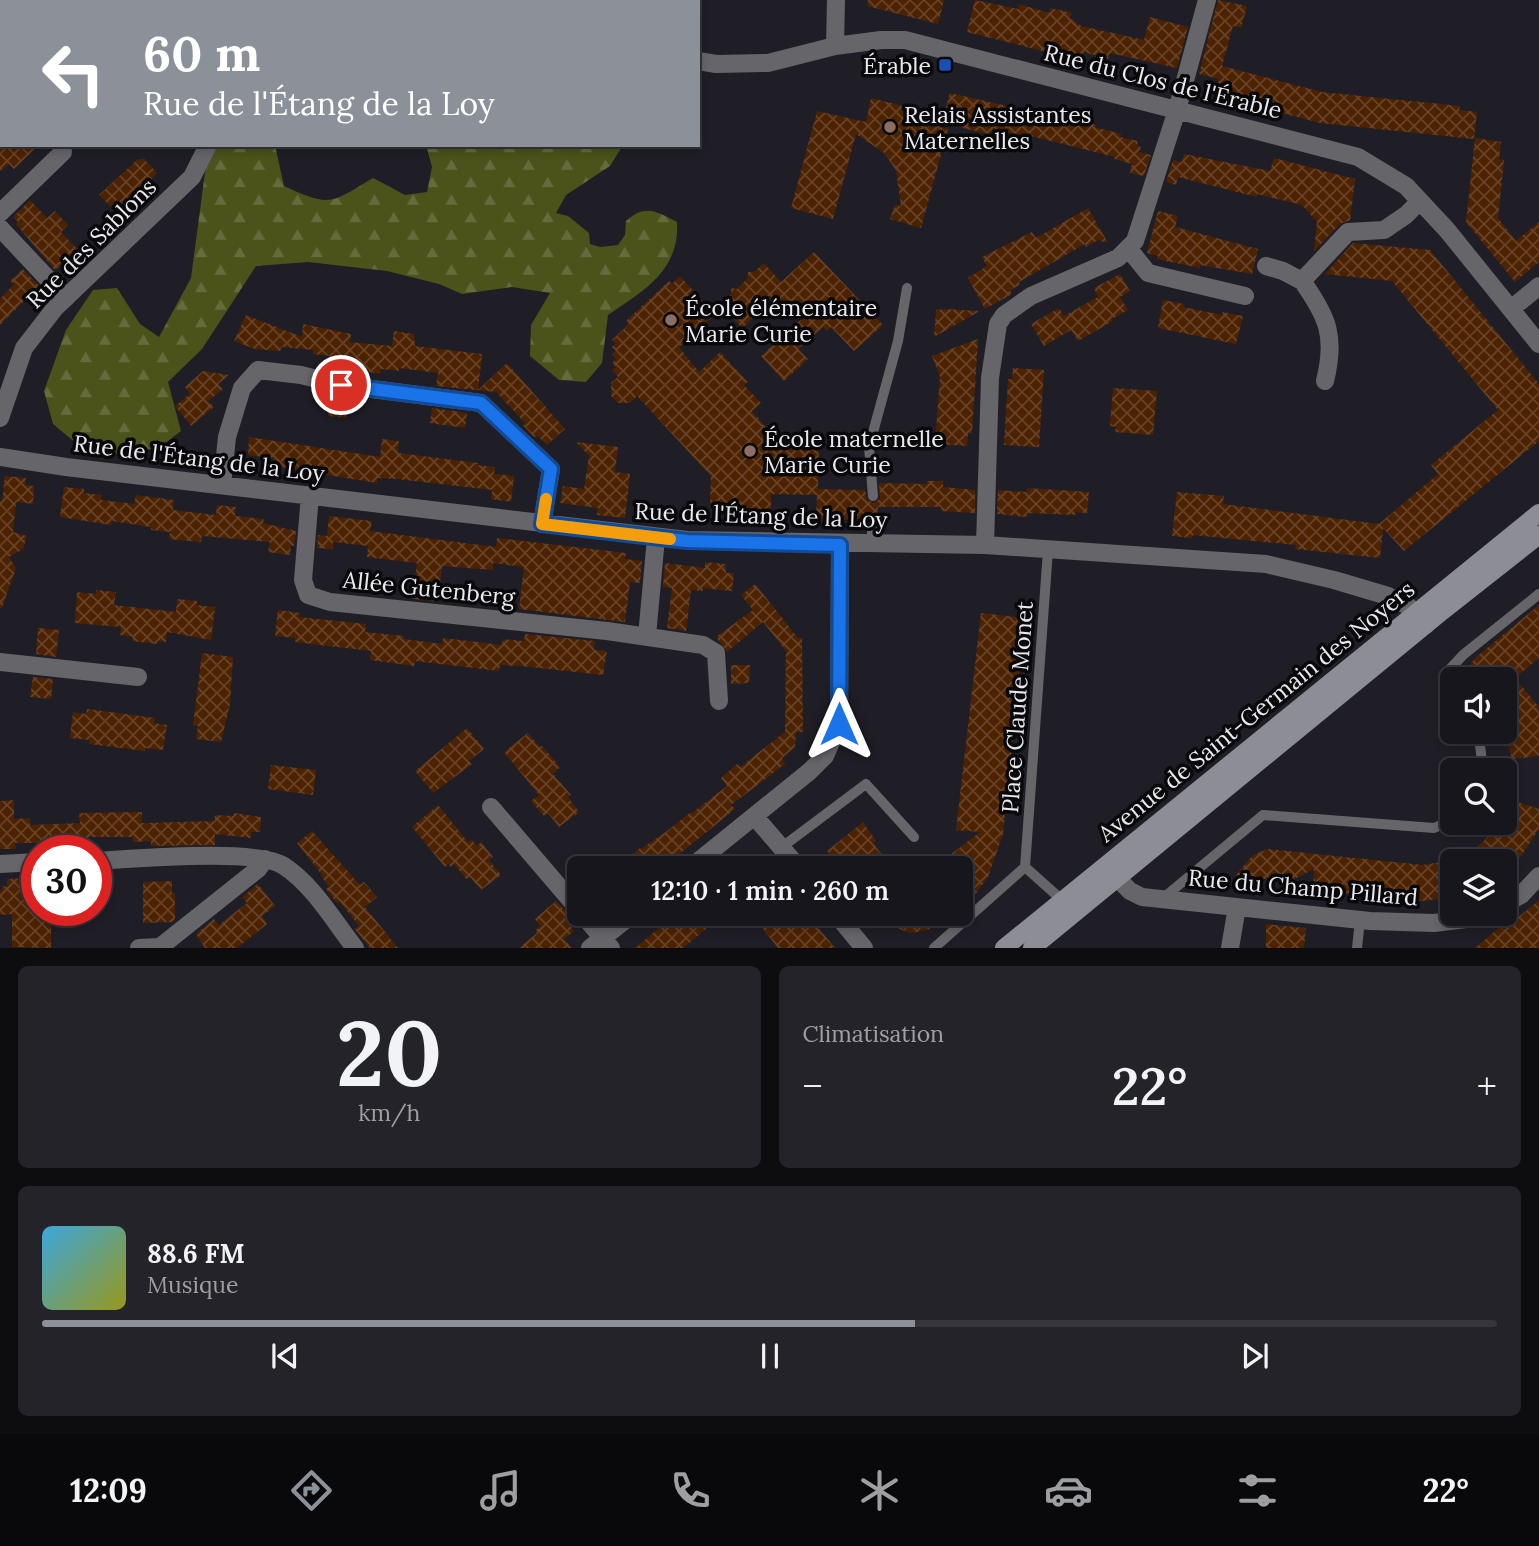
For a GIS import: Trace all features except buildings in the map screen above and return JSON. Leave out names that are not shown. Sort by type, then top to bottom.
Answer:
[{"type":"main road","name":"Avenue de Saint-Germain des Noyers","points":[[1032,947],[1118,879],[1421,620],[1539,513]]},
{"type":"main road","name":"Avenue de Saint-Germain des Noyers","points":[[1004,947],[1421,620],[1539,535]]},
{"type":"street","points":[[835,46],[836,0]]},
{"type":"street","points":[[985,545],[990,378],[998,324],[1004,315],[1031,296],[1118,258],[1135,241],[1177,110],[1207,0]]},
{"type":"street","name":"Rue du Clos de l'Érable","points":[[700,61],[716,64],[768,63],[835,46],[905,40],[1358,157],[1406,186],[1539,344]]},
{"type":"street","name":"Rue des Sablons","points":[[0,418],[24,348],[66,298],[192,177],[207,147]]},
{"type":"street","points":[[0,214],[63,152]]},
{"type":"street","points":[[1301,281],[1348,232],[1384,230],[1406,215],[1420,201]]},
{"type":"street","points":[[0,228],[66,298]]},
{"type":"street","points":[[1128,248],[1148,273],[1245,296]]},
{"type":"street","points":[[1266,266],[1283,271],[1301,281],[1320,306],[1330,333],[1330,360],[1325,381]]},
{"type":"street","points":[[1511,309],[1539,286]]},
{"type":"street","points":[[222,485],[227,437],[242,388],[258,370],[301,375],[341,385],[481,403],[551,469],[542,524]]},
{"type":"street","name":"Rue de l'Étang de la Loy","points":[[0,457],[656,538],[840,545],[985,545],[1266,564],[1388,596],[1400,601],[1421,620]]},
{"type":"street","name":"Allée Gutenberg","points":[[310,495],[303,580],[308,595],[321,601],[647,636],[703,645],[716,653],[719,701]]},
{"type":"street","points":[[647,636],[656,538]]},
{"type":"street","points":[[705,856],[825,756],[835,738],[839,717],[840,545]]},
{"type":"street","points":[[0,662],[138,677]]},
{"type":"street","points":[[491,807],[567,896]]},
{"type":"street","points":[[755,817],[789,856]]},
{"type":"street","points":[[112,860],[244,856],[283,864],[304,884],[355,947]]},
{"type":"street","points":[[139,947],[160,947],[258,869],[265,859]]},
{"type":"street","points":[[0,864],[21,863]]},
{"type":"street","points":[[1517,897],[1539,876]]},
{"type":"street","name":"Rue du Champ Pillard","points":[[1118,879],[1130,891],[1142,897],[1162,900],[1360,920],[1440,922]]},
{"type":"street","points":[[1230,947],[1237,907]]},
{"type":"street","points":[[590,926],[601,944],[620,926]]},
{"type":"street","points":[[846,926],[864,947]]},
{"type":"lane","points":[[873,495],[869,447],[898,341],[907,288]]},
{"type":"lane","points":[[872,520],[872,545]]},
{"type":"lane","name":"Place Claude Monet","points":[[1025,867],[1048,550]]},
{"type":"lane","points":[[1452,667],[1539,594]]},
{"type":"lane","points":[[782,847],[866,784],[914,836]]},
{"type":"lane","points":[[1162,900],[1263,814],[1434,828],[1440,825]]},
{"type":"lane","points":[[934,947],[1025,867],[1062,900]]},
{"type":"lane","points":[[1357,947],[1360,920]]},
{"type":"green space","points":[[210,147],[275,147],[284,186],[312,198],[330,200],[373,178],[405,195],[427,192],[432,167],[427,147],[622,147],[610,166],[566,195],[556,213],[568,216],[589,233],[590,244],[600,247],[618,245],[625,235],[626,221],[645,211],[657,212],[677,222],[676,239],[666,267],[657,278],[608,315],[602,363],[586,382],[559,380],[530,356],[531,325],[550,293],[512,287],[462,294],[439,284],[387,271],[308,262],[256,266],[202,349],[168,382],[181,431],[160,447],[122,455],[77,444],[53,424],[44,391],[66,330],[93,290],[117,288],[140,324],[159,337],[191,278]]},
{"type":"slow traffic","points":[[546,499],[542,524],[670,539]]},
{"type":"place","name":"Érable","points":[[945,65]]},
{"type":"place","name":"Relais Assistantes Maternelles","points":[[890,127]]},
{"type":"place","name":"École élémentaire Marie Curie","points":[[671,320]]},
{"type":"place","name":"École maternelle Marie Curie","points":[[750,451]]},
{"type":"route","points":[[341,385],[481,403],[551,469],[542,524],[687,541],[840,545],[839,724]]}]
